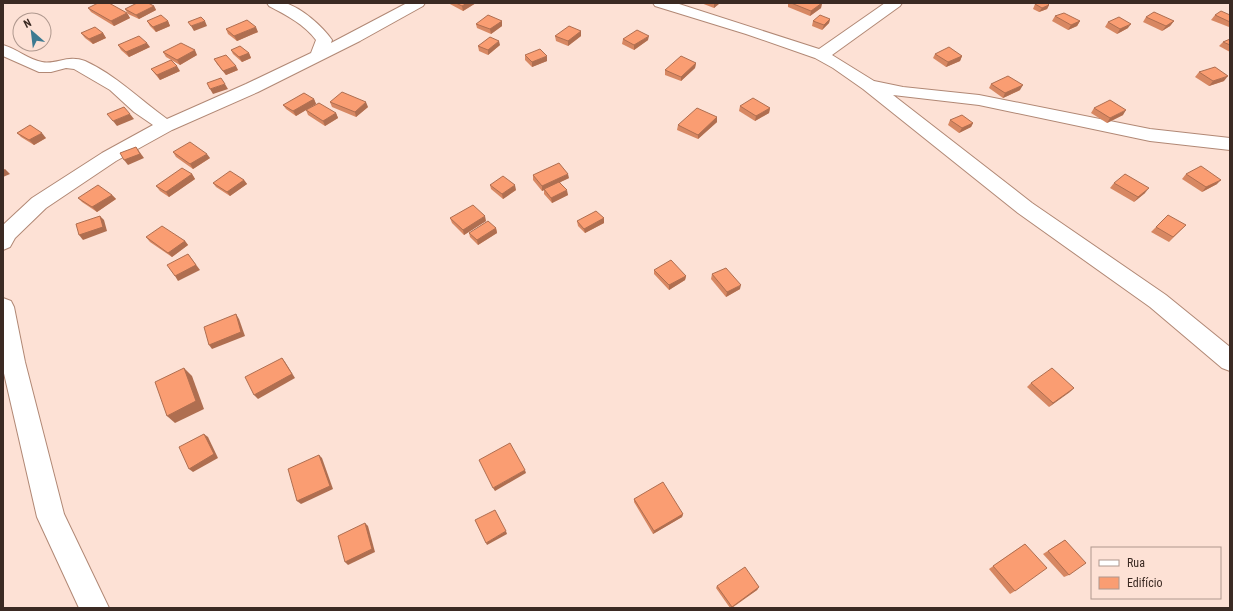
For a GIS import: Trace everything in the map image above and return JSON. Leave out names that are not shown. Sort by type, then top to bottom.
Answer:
[{"type":"street","points":[[274,3],[299,16],[318,31],[324,40],[318,55]]},
{"type":"street","points":[[3,242],[6,234],[39,203],[109,157],[166,126],[252,88],[354,38],[418,3]]},
{"type":"street","points":[[660,3],[751,31],[821,55],[839,65],[869,85],[1025,208],[1158,301],[1230,361]]},
{"type":"street","points":[[821,55],[895,3]]},
{"type":"street","points":[[3,50],[39,67],[51,67],[64,63],[78,64],[116,86],[140,108],[166,126]]},
{"type":"street","points":[[869,85],[903,92],[979,100],[1150,135],[1230,144]]},
{"type":"street","points":[[3,308],[8,364],[51,517],[94,608]]},
{"type":"building","points":[[98,3],[109,3],[127,13],[111,21],[88,8]]},
{"type":"building","points":[[137,3],[148,3],[154,6],[136,15],[125,9]]},
{"type":"building","points":[[456,3],[467,3],[462,6]]},
{"type":"building","points":[[791,3],[822,3],[811,11]]},
{"type":"building","points":[[1047,3],[1049,5],[1042,8],[1035,4]]},
{"type":"building","points":[[1221,11],[1230,15],[1230,22],[1215,15]]},
{"type":"building","points":[[1154,12],[1174,21],[1166,26],[1146,17]]},
{"type":"building","points":[[1064,13],[1080,21],[1071,25],[1055,16]]},
{"type":"building","points":[[161,15],[168,21],[153,27],[147,21]]},
{"type":"building","points":[[488,15],[502,21],[490,29],[476,24]]},
{"type":"building","points":[[820,15],[830,19],[824,25],[813,21]]},
{"type":"building","points":[[201,17],[205,21],[191,26],[188,22]]},
{"type":"building","points":[[1119,17],[1131,24],[1120,29],[1108,22]]},
{"type":"building","points":[[247,20],[256,27],[234,36],[226,29]]},
{"type":"building","points":[[569,26],[581,31],[568,41],[555,36]]},
{"type":"building","points":[[95,27],[103,33],[89,39],[81,33]]},
{"type":"building","points":[[637,30],[649,36],[634,45],[623,39]]},
{"type":"building","points":[[139,36],[147,43],[126,52],[118,45]]},
{"type":"building","points":[[490,37],[499,41],[488,50],[478,46]]},
{"type":"building","points":[[1230,39],[1230,45],[1223,42]]},
{"type":"building","points":[[181,43],[195,50],[177,60],[163,52]]},
{"type":"building","points":[[240,46],[249,53],[239,57],[231,50]]},
{"type":"building","points":[[949,47],[962,56],[948,62],[935,54]]},
{"type":"building","points":[[540,49],[547,56],[532,62],[525,55]]},
{"type":"building","points":[[226,55],[236,66],[223,71],[214,59]]},
{"type":"building","points":[[681,56],[696,63],[681,77],[665,70]]},
{"type":"building","points":[[171,60],[177,66],[157,75],[151,69]]},
{"type":"building","points":[[1215,67],[1228,76],[1213,81],[1199,72]]},
{"type":"building","points":[[1008,76],[1023,85],[1005,93],[991,84]]},
{"type":"building","points":[[221,78],[225,84],[210,89],[207,83]]},
{"type":"building","points":[[342,92],[366,102],[355,112],[330,102]]},
{"type":"building","points":[[304,93],[314,99],[293,111],[283,105]]},
{"type":"building","points":[[753,98],[770,108],[756,116],[740,106]]},
{"type":"building","points":[[1110,100],[1126,110],[1110,118],[1094,108]]},
{"type":"building","points":[[319,103],[336,113],[323,121],[306,110]]},
{"type":"building","points":[[124,107],[130,114],[113,121],[107,114]]},
{"type":"building","points":[[697,108],[717,117],[698,135],[678,125]]},
{"type":"building","points":[[962,115],[973,123],[962,128],[950,120]]},
{"type":"building","points":[[30,125],[42,133],[29,140],[17,133]]},
{"type":"building","points":[[190,142],[207,154],[190,164],[173,152]]},
{"type":"building","points":[[136,147],[140,154],[124,160],[120,153]]},
{"type":"building","points":[[559,163],[568,174],[542,186],[533,175]]},
{"type":"building","points":[[1201,166],[1221,180],[1206,187],[1186,174]]},
{"type":"building","points":[[182,168],[192,174],[166,192],[156,186]]},
{"type":"building","points":[[230,171],[244,180],[227,192],[213,183]]},
{"type":"building","points":[[1125,174],[1149,188],[1138,197],[1114,183]]},
{"type":"building","points":[[503,176],[515,185],[502,194],[490,185]]},
{"type":"building","points":[[559,182],[567,190],[551,198],[544,189]]},
{"type":"building","points":[[98,185],[112,195],[92,207],[78,198]]},
{"type":"building","points":[[473,205],[485,216],[463,230],[450,218]]},
{"type":"building","points":[[596,211],[604,218],[584,229],[577,221]]},
{"type":"building","points":[[1168,215],[1186,225],[1173,237],[1156,227]]},
{"type":"building","points":[[100,216],[103,227],[79,235],[76,224]]},
{"type":"building","points":[[488,221],[496,228],[477,240],[469,233]]},
{"type":"building","points":[[162,226],[185,241],[168,253],[146,237]]},
{"type":"building","points":[[188,254],[196,265],[175,276],[167,265]]},
{"type":"building","points":[[671,260],[686,276],[669,285],[654,270]]},
{"type":"building","points":[[726,268],[741,285],[727,292],[712,274]]},
{"type":"building","points":[[236,314],[241,332],[209,345],[204,327]]},
{"type":"building","points":[[282,358],[292,374],[254,395],[245,377]]},
{"type":"building","points":[[184,368],[196,401],[167,416],[155,382]]},
{"type":"building","points":[[1052,368],[1074,388],[1053,403],[1031,383]]},
{"type":"building","points":[[204,434],[214,454],[189,469],[179,447]]},
{"type":"building","points":[[510,443],[525,470],[493,488],[479,460]]},
{"type":"building","points":[[319,455],[330,486],[297,501],[288,469]]},
{"type":"building","points":[[663,482],[683,514],[654,531],[634,499]]},
{"type":"building","points":[[495,510],[506,531],[486,543],[475,520]]},
{"type":"building","points":[[365,523],[372,549],[345,562],[338,536]]},
{"type":"building","points":[[1065,540],[1086,563],[1069,575],[1048,551]]},
{"type":"building","points":[[1025,544],[1047,568],[1015,591],[993,566]]},
{"type":"building","points":[[745,567],[759,587],[732,607],[717,586]]}]
